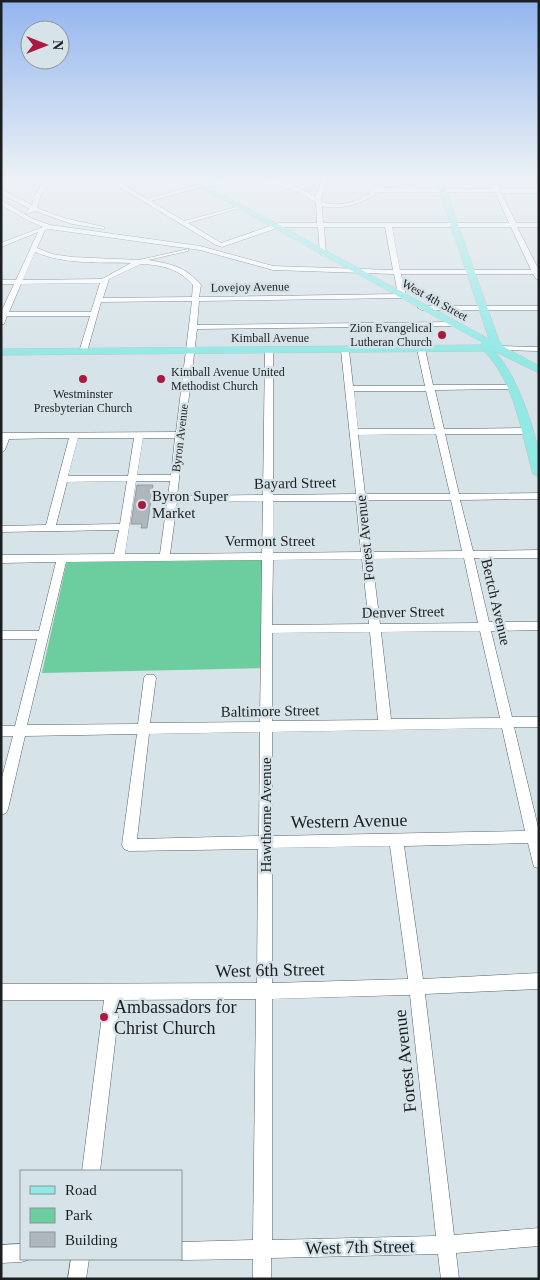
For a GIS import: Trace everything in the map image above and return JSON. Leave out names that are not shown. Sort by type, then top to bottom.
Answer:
[{"type":"main road","name":"West 4th Street","points":[[296,239],[535,368]]},
{"type":"main road","points":[[459,239],[495,342],[500,348]]},
{"type":"main road","points":[[451,324],[488,348],[502,366],[527,431],[539,474]]},
{"type":"main road","points":[[454,349],[473,345],[474,340],[469,335]]},
{"type":"main road","name":"Kimball Avenue","points":[[1,352],[500,348]]},
{"type":"main road","points":[[502,366],[505,362],[512,360],[535,368]]},
{"type":"main road","points":[[527,431],[539,448]]},
{"type":"street","points":[[1,245],[16,239]]},
{"type":"street","points":[[1,322],[3,314],[40,239]]},
{"type":"street","points":[[128,239],[211,250],[266,267],[357,272],[537,272]]},
{"type":"street","points":[[177,239],[219,245],[271,262],[346,266]]},
{"type":"street","points":[[209,239],[219,245]]},
{"type":"street","points":[[211,250],[219,245],[238,239]]},
{"type":"street","points":[[320,239],[320,252]]},
{"type":"street","points":[[391,239],[402,296]]},
{"type":"street","points":[[520,239],[539,279]]},
{"type":"street","points":[[83,352],[104,282],[114,274],[165,253],[200,248]]},
{"type":"street","points":[[34,249],[45,256],[66,260],[140,262]]},
{"type":"street","name":"Byron Avenue","points":[[140,262],[166,266],[182,271],[193,279],[198,288],[165,557]]},
{"type":"street","points":[[1,282],[104,282]]},
{"type":"street","name":"Lovejoy Avenue","points":[[99,300],[402,296]]},
{"type":"street","points":[[422,308],[539,308]]},
{"type":"street","points":[[3,314],[94,314]]},
{"type":"street","points":[[194,327],[451,324]]},
{"type":"street","name":"Kimball Avenue","points":[[500,348],[539,349]]},
{"type":"street","name":"Hawthorne Avenue","points":[[262,1279],[269,350]]},
{"type":"street","name":"Forest Avenue","points":[[345,350],[385,725]]},
{"type":"street","name":"Bertch Avenue","points":[[421,350],[484,626],[536,837],[539,862]]},
{"type":"street","points":[[349,389],[511,387]]},
{"type":"street","points":[[354,432],[527,431]]},
{"type":"street","points":[[119,558],[139,434]]},
{"type":"street","points":[[1,450],[4,436],[180,434]]},
{"type":"street","points":[[50,528],[74,436]]},
{"type":"street","points":[[62,478],[175,478]]},
{"type":"street","name":"Bayard Street","points":[[172,499],[539,496]]},
{"type":"street","points":[[1,529],[124,527]]},
{"type":"street","name":"Vermont Street","points":[[1,559],[539,554]]},
{"type":"street","points":[[1,809],[62,558]]},
{"type":"street","name":"Denver Street","points":[[267,629],[539,626]]},
{"type":"street","points":[[1,635],[44,634]]},
{"type":"street","points":[[143,728],[150,678]]},
{"type":"street","name":"Baltimore Street","points":[[1,731],[539,722]]},
{"type":"street","name":"Western Avenue","points":[[143,728],[129,845],[536,837]]},
{"type":"street","name":"Forest Avenue","points":[[396,839],[417,988],[450,1279]]},
{"type":"street","name":"West 6th Street","points":[[1,992],[113,994],[417,988],[539,981]]},
{"type":"street","points":[[91,1170],[113,994]]},
{"type":"street","name":"West 7th Street","points":[[182,1251],[446,1245],[539,1237]]},
{"type":"street","points":[[1,1254],[20,1254]]},
{"type":"street","points":[[78,1279],[80,1260]]},
{"type":"green space","points":[[262,559],[262,668],[42,673],[67,561]]},
{"type":"building","name":"Byron Super Market","points":[[137,485],[153,485],[147,528],[141,528],[142,524],[131,524]]},
{"type":"place","name":"Zion Evangelical Lutheran Church","points":[[442,335]]},
{"type":"place","name":"Westminster Presbyterian Church","points":[[83,379]]},
{"type":"place","name":"Kimball Avenue United Methodist Church","points":[[161,379]]},
{"type":"place","name":"Byron Super Market","points":[[142,505]]},
{"type":"place","name":"Ambassadors for Christ Church","points":[[104,1017]]}]
